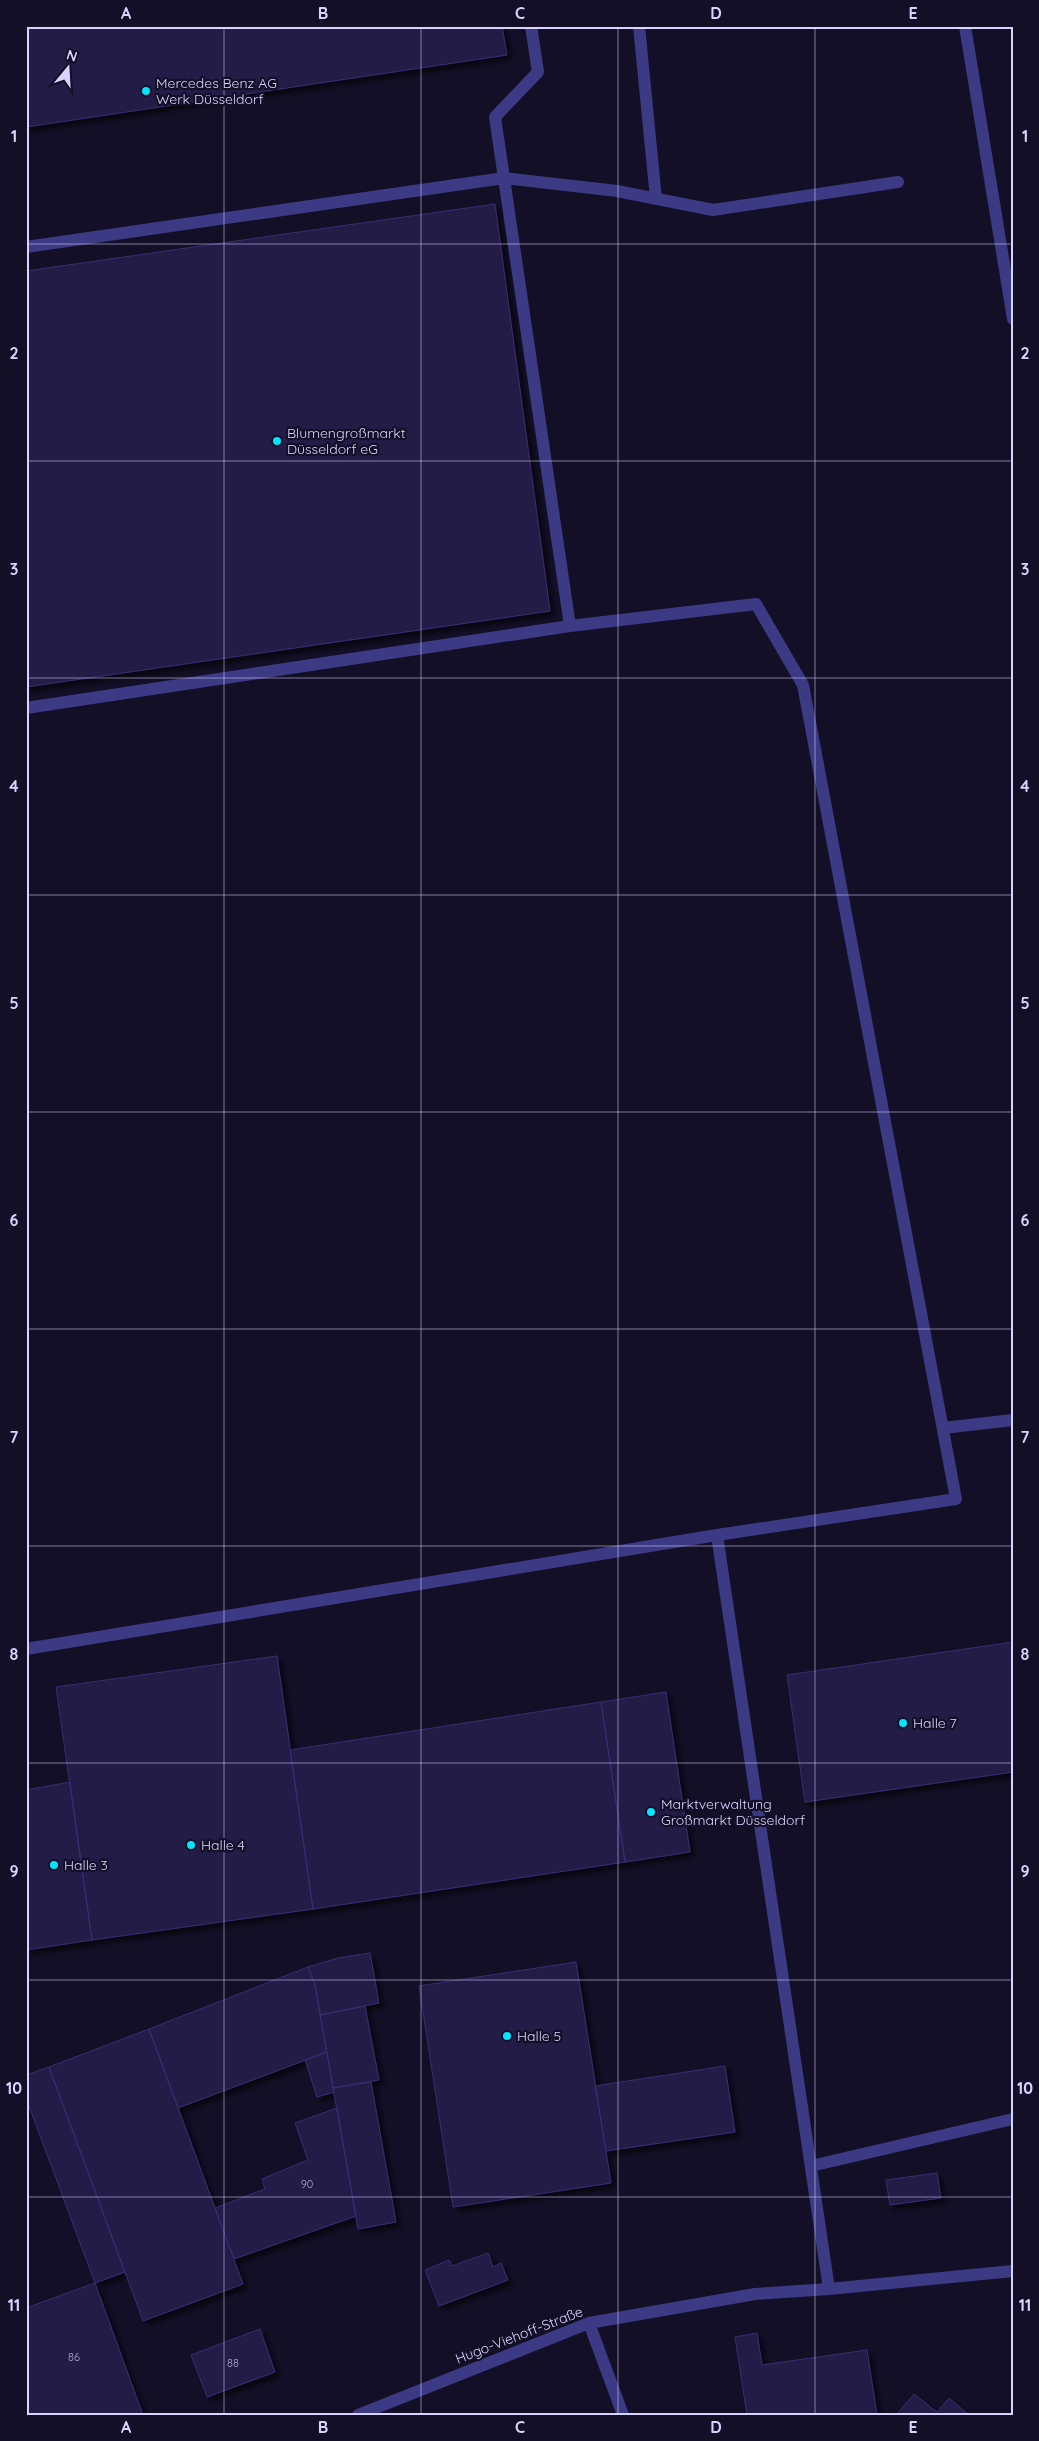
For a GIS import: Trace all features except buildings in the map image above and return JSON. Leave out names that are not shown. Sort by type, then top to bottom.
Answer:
[{"type":"street","points":[[531,26],[538,72],[495,117],[570,626]]},
{"type":"street","points":[[639,26],[656,199]]},
{"type":"street","points":[[965,26],[1013,319]]},
{"type":"street","points":[[26,246],[504,178],[601,189],[713,210],[898,182]]},
{"type":"street","points":[[26,708],[570,626],[756,604],[803,684],[956,1499],[716,1535],[26,1649]]},
{"type":"street","points":[[943,1428],[1013,1420]]},
{"type":"street","points":[[716,1535],[829,2289]]},
{"type":"street","points":[[811,2166],[1013,2120]]},
{"type":"street","name":"Hugo-Viehoff-Straße","points":[[358,2415],[589,2323],[755,2294],[829,2289],[1013,2271]]},
{"type":"street","points":[[589,2323],[623,2415]]},
{"type":"place","name":"Mercedes Benz AG Werk Düsseldorf","points":[[146,91]]},
{"type":"place","name":"Blumengroßmarkt Düsseldorf eG","points":[[277,441]]},
{"type":"place","name":"Halle 7","points":[[903,1723]]},
{"type":"place","name":"Marktverwaltung Großmarkt Düsseldorf","points":[[651,1812]]},
{"type":"place","name":"Halle 4","points":[[191,1845]]},
{"type":"place","name":"Halle 3","points":[[54,1865]]},
{"type":"place","name":"Halle 5","points":[[507,2036]]}]
